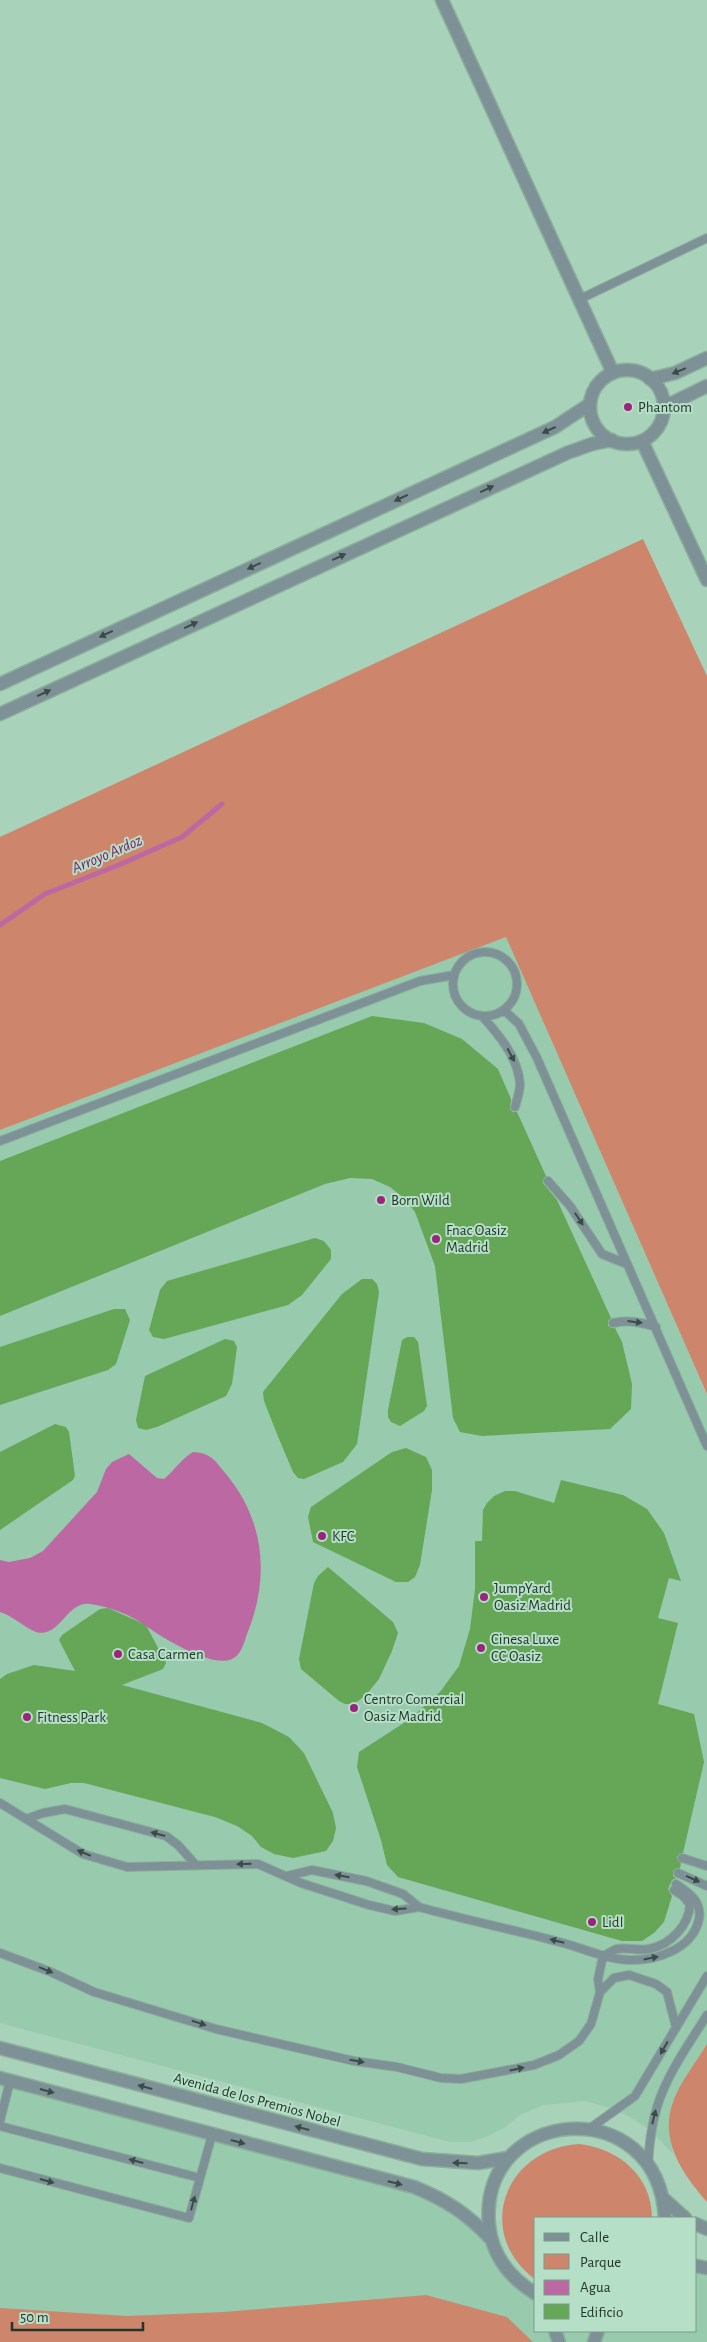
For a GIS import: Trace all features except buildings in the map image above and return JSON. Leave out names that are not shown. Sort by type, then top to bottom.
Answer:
[{"type":"street","points":[[442,0],[613,373]]},
{"type":"street","points":[[650,379],[675,373],[707,358]]},
{"type":"street","points":[[632,371],[650,379],[658,387],[664,407],[658,427],[642,441],[622,444],[602,434],[595,426],[591,416],[590,404],[597,386],[613,373],[632,371]]},
{"type":"street","points":[[664,407],[707,386]]},
{"type":"street","points":[[0,684],[555,427],[590,404]]},
{"type":"street","points":[[0,714],[567,453],[592,444],[612,440]]},
{"type":"street","points":[[642,441],[707,580]]},
{"type":"street","name":"Avenida de los Premios Nobel","points":[[0,2048],[422,2159],[478,2163],[508,2158]]},
{"type":"street","points":[[5,2080],[414,2187],[442,2198],[469,2217],[490,2238]]},
{"type":"street","points":[[534,2293],[518,2283],[501,2262],[490,2238],[487,2210],[494,2182],[508,2158],[534,2137],[566,2128],[589,2129],[611,2135],[629,2144],[648,2165],[658,2182],[664,2199],[664,2217]]},
{"type":"street","points":[[664,2199],[683,2217]]},
{"type":"lane","points":[[580,299],[707,238]]},
{"type":"lane","points":[[490,952],[504,958],[514,969],[518,984],[514,998],[504,1010],[493,1015],[482,1016],[472,1013],[460,1002],[453,987],[454,976],[458,966],[465,958],[474,953],[490,952]]},
{"type":"lane","points":[[0,1141],[420,981],[454,976]]},
{"type":"lane","points":[[504,1010],[519,1024],[536,1058],[707,1446]]},
{"type":"lane","points":[[482,1016],[498,1034],[514,1061],[520,1085],[515,1107]]},
{"type":"lane","points":[[548,1181],[570,1206],[602,1254],[627,1264]]},
{"type":"lane","points":[[613,1323],[639,1321],[656,1327]]},
{"type":"lane","points":[[0,1803],[83,1854],[127,1866],[258,1864],[340,1897],[369,1905],[395,1910],[419,1907],[565,1943],[603,1956],[628,1960],[647,1960],[677,1949],[692,1934],[699,1921],[700,1907],[692,1894],[675,1887],[690,1904],[690,1914],[678,1933],[663,1945],[647,1950],[618,1949],[603,1956]]},
{"type":"lane","points":[[26,1819],[65,1809],[166,1836],[195,1864]]},
{"type":"lane","points":[[682,1858],[707,1866]]},
{"type":"lane","points":[[287,1876],[312,1870],[366,1880],[403,1894],[419,1907]]},
{"type":"lane","points":[[678,1873],[707,1886]]},
{"type":"lane","points":[[0,1953],[51,1972],[94,1992],[216,2029],[354,2061],[441,2078],[461,2079],[485,2076],[534,2065],[559,2055],[579,2041],[591,2024],[600,1992],[598,1979],[603,1956]]},
{"type":"lane","points":[[600,1992],[614,1978],[629,1975],[656,1984],[667,1992],[676,2027]]},
{"type":"lane","points":[[589,2129],[635,2096],[707,1976]]},
{"type":"lane","points":[[648,2165],[651,2131],[657,2106],[672,2073],[707,2014]]},
{"type":"lane","points":[[0,2121],[5,2080]]},
{"type":"lane","points":[[0,2126],[200,2178]]},
{"type":"lane","points":[[0,2168],[189,2218],[212,2135]]},
{"type":"shaded area","name":"Centro Comercial Oasiz Madrid","points":[[506,937],[707,1394],[707,2044],[672,2105],[670,2138],[673,2154],[651,2131],[635,2120],[616,2110],[586,2101],[544,2105],[521,2114],[504,2128],[488,2136],[471,2142],[450,2142],[0,2023],[0,1130]]},
{"type":"shaded area","points":[[0,2078],[414,2187],[471,2219],[501,2263],[534,2292],[534,2332],[697,2332],[697,2266],[707,2268],[707,2342],[0,2342]]},
{"type":"green space","points":[[643,539],[707,676],[707,1394],[506,937],[0,1130],[0,837]]},
{"type":"green space","points":[[707,2044],[707,2202],[690,2181],[676,2158],[669,2132],[669,2119],[678,2089]]},
{"type":"green space","points":[[580,2144],[608,2152],[620,2159],[640,2177],[651,2203],[652,2217],[534,2217],[534,2278],[517,2261],[506,2240],[502,2218],[506,2196],[516,2177],[532,2160],[554,2149]]},
{"type":"green space","points":[[426,2295],[507,2317],[533,2342],[0,2342],[0,2308],[127,2316],[224,2312]]},
{"type":"water","points":[[193,1452],[209,1456],[226,1474],[239,1492],[249,1511],[256,1531],[261,1571],[259,1592],[245,1641],[240,1652],[235,1657],[223,1661],[199,1655],[173,1643],[131,1617],[96,1605],[82,1605],[75,1608],[51,1630],[44,1633],[36,1632],[0,1612],[0,1560],[9,1562],[30,1558],[43,1551],[97,1492],[106,1469],[112,1462],[129,1454],[157,1478],[164,1479]]},
{"type":"waterway","name":"Arroyo Ardoz","points":[[0,925],[45,894],[182,837],[222,804]]},
{"type":"place","name":"Phantom","points":[[628,407]]},
{"type":"place","name":"Born Wild","points":[[381,1200]]},
{"type":"place","name":"Fnac Oasiz Madrid","points":[[436,1239]]},
{"type":"place","name":"KFC","points":[[322,1536]]},
{"type":"place","name":"JumpYard Oasiz Madrid","points":[[484,1597]]},
{"type":"place","name":"Cinesa Luxe CC Oasiz","points":[[481,1648]]},
{"type":"place","name":"Casa Carmen","points":[[118,1654]]},
{"type":"place","name":"Centro Comercial Oasiz Madrid","points":[[354,1708]]},
{"type":"place","name":"Fitness Park","points":[[27,1717]]},
{"type":"place","name":"Lidl","points":[[592,1922]]}]
